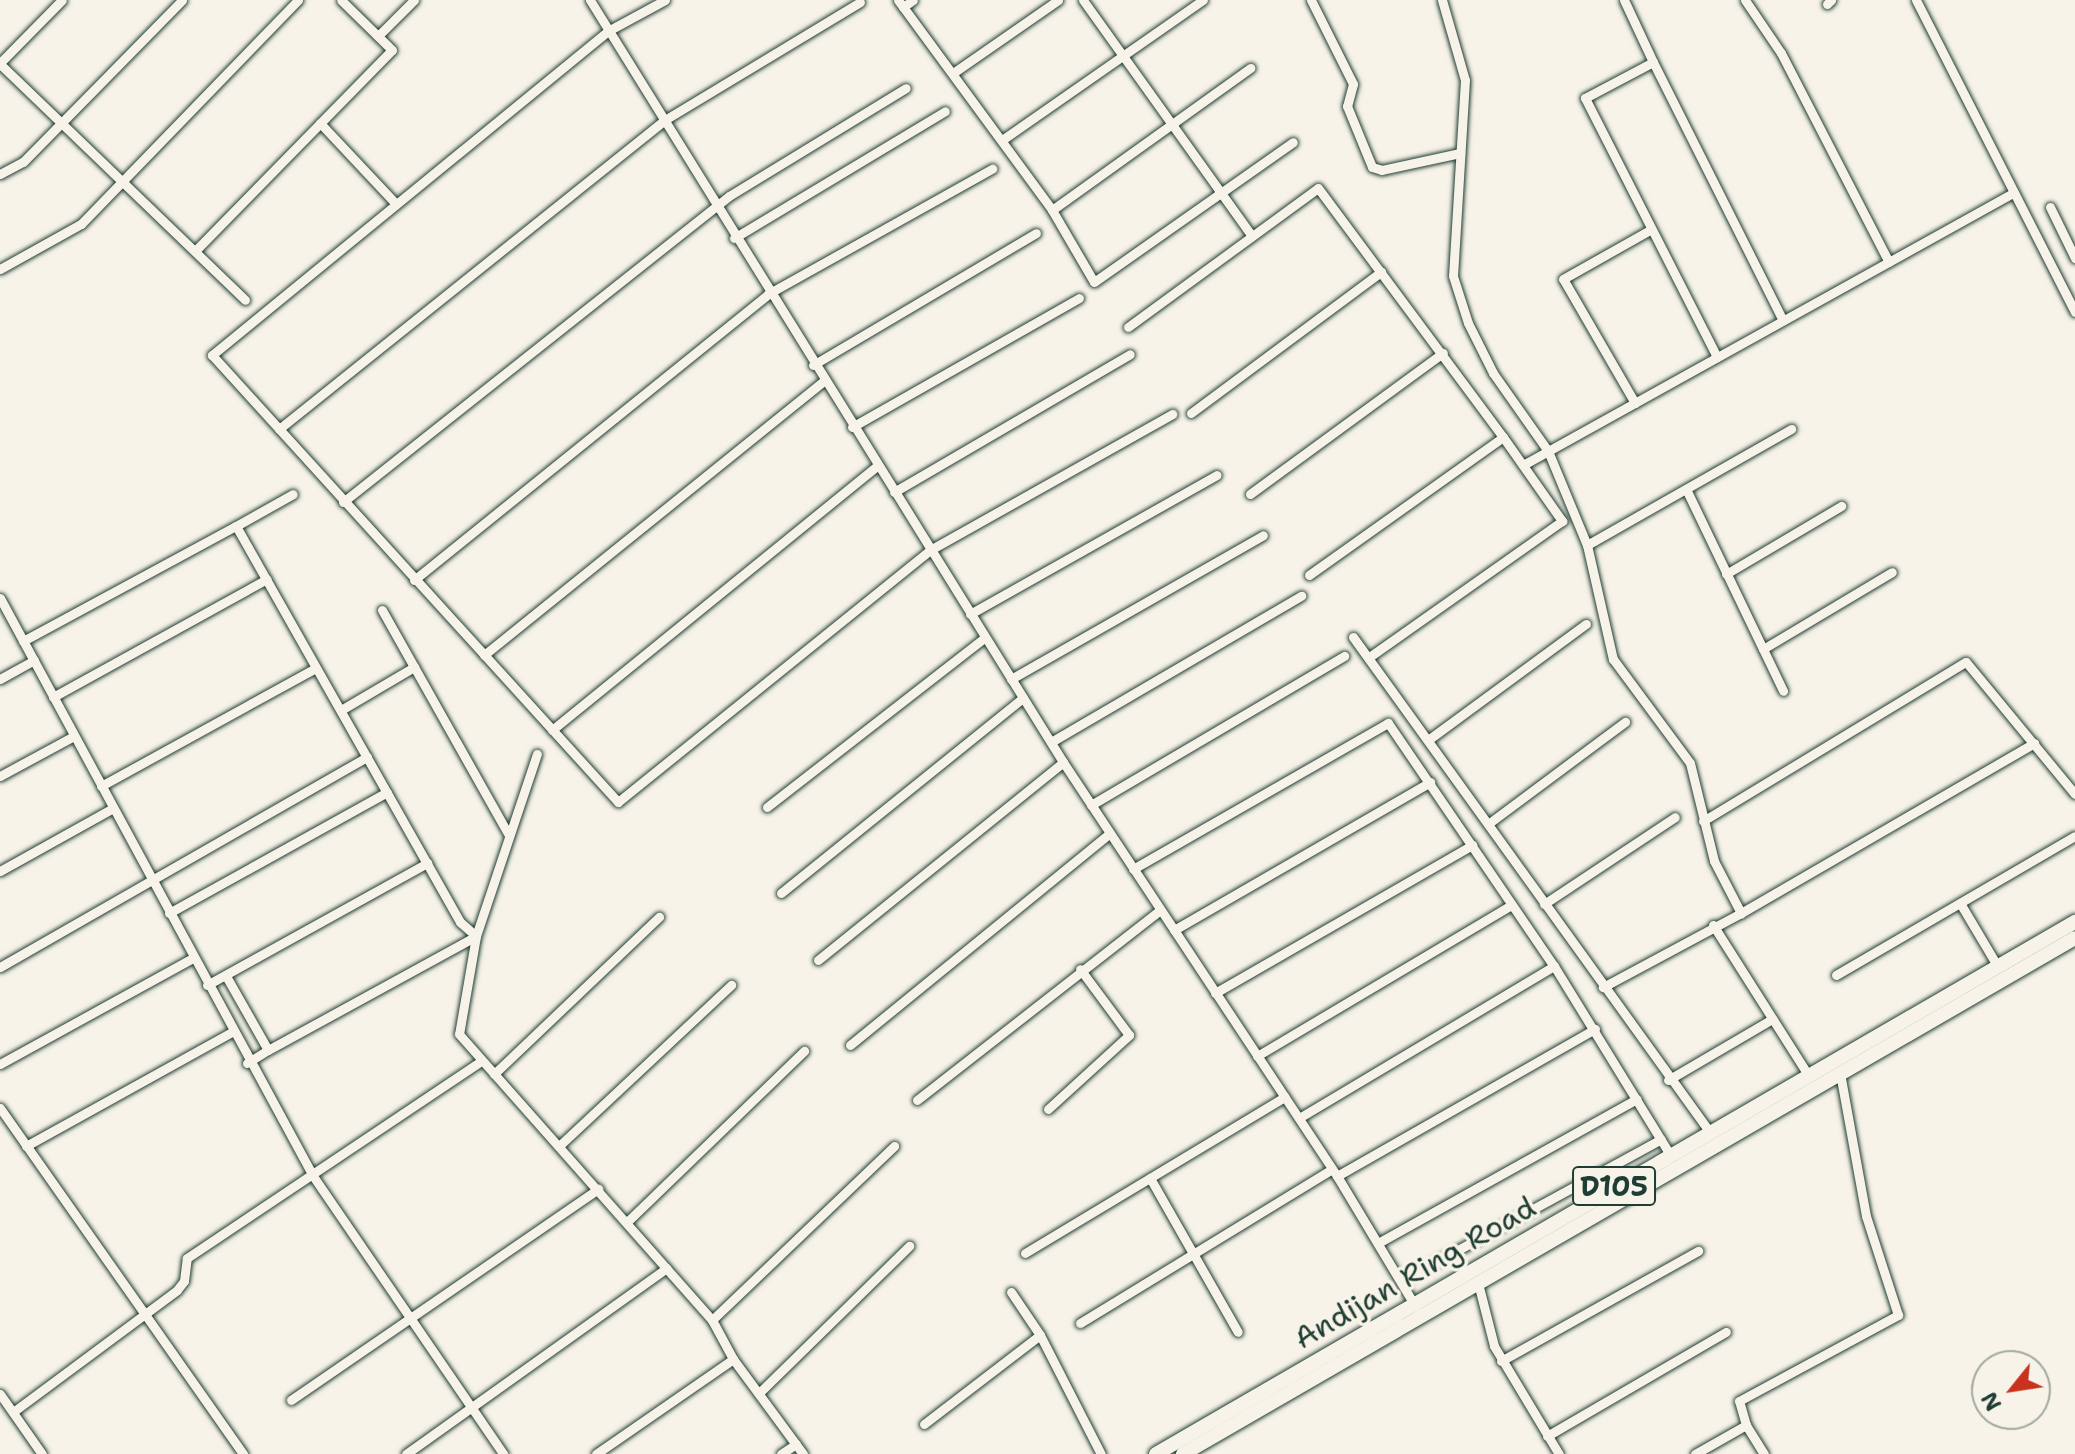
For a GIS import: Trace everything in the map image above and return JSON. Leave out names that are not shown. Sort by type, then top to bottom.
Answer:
[{"type":"highway","name":"Andijan Ring Road","points":[[1183,1454],[1669,1153],[2075,922]]},
{"type":"highway","name":"Andijan Ring Road","points":[[1156,1454],[1418,1310],[1478,1283],[2075,938]]},
{"type":"street","points":[[62,0],[0,64],[245,300]]},
{"type":"street","points":[[0,174],[23,162],[182,0]]},
{"type":"street","points":[[0,269],[81,224],[298,0]]},
{"type":"street","points":[[195,251],[392,50],[341,0]]},
{"type":"street","points":[[378,36],[414,0]]},
{"type":"street","points":[[590,0],[768,294],[1063,762],[1299,1118],[1418,1310]]},
{"type":"street","points":[[665,0],[608,31],[212,355],[618,802],[930,550],[1172,414]]},
{"type":"street","points":[[913,0],[900,4],[1052,210],[1094,282],[1293,142]]},
{"type":"street","points":[[953,73],[1058,0]]},
{"type":"street","points":[[1083,0],[1252,236]]},
{"type":"street","points":[[1002,140],[1203,0]]},
{"type":"street","points":[[1311,0],[1353,84],[1347,106],[1372,167],[1382,170],[1460,153]]},
{"type":"street","points":[[1442,0],[1465,80],[1453,276],[1493,373],[1548,451],[1587,545],[1613,659],[1690,763],[1714,861],[1741,913]]},
{"type":"street","points":[[1624,0],[1783,320]]},
{"type":"street","points":[[1745,0],[1781,53],[1889,262]]},
{"type":"street","points":[[1916,0],[2011,194],[2075,312]]},
{"type":"street","points":[[279,429],[663,121],[860,2]]},
{"type":"street","points":[[1653,62],[1585,98],[1717,357]]},
{"type":"street","points":[[1052,210],[1250,68]]},
{"type":"street","points":[[343,502],[715,207],[906,88]]},
{"type":"street","points":[[734,238],[945,111]]},
{"type":"street","points":[[320,123],[396,204]]},
{"type":"street","points":[[414,580],[768,294],[992,169]]},
{"type":"street","points":[[1128,327],[1318,188],[1443,353],[1562,521],[1368,658]]},
{"type":"street","points":[[1523,465],[2011,194]]},
{"type":"street","points":[[2050,207],[2075,258]]},
{"type":"street","points":[[1635,403],[1563,279],[1650,230]]},
{"type":"street","points":[[813,365],[1036,233]]},
{"type":"street","points":[[1191,413],[1381,272]]},
{"type":"street","points":[[852,427],[1079,298]]},
{"type":"street","points":[[1250,494],[1443,353]]},
{"type":"street","points":[[894,492],[1130,354]]},
{"type":"street","points":[[484,655],[823,381]]},
{"type":"street","points":[[1587,545],[1791,429]]},
{"type":"street","points":[[1309,575],[1503,437]]},
{"type":"street","points":[[552,730],[877,466]]},
{"type":"street","points":[[970,614],[1217,475]]},
{"type":"street","points":[[1686,489],[1783,691]]},
{"type":"street","points":[[23,641],[293,494]]},
{"type":"street","points":[[1726,574],[1841,506]]},
{"type":"street","points":[[236,526],[460,922],[476,936]]},
{"type":"street","points":[[1011,679],[1263,535]]},
{"type":"street","points":[[1763,649],[1892,572]]},
{"type":"street","points":[[53,697],[267,579]]},
{"type":"street","points":[[1051,742],[1301,596]]},
{"type":"street","points":[[0,598],[247,1063],[313,1176],[503,1454]]},
{"type":"street","points":[[382,610],[508,834]]},
{"type":"street","points":[[1428,740],[1586,624]]},
{"type":"street","points":[[767,807],[985,637]]},
{"type":"street","points":[[1353,637],[1668,1080],[1709,1131]]},
{"type":"street","points":[[1091,805],[1344,656]]},
{"type":"street","points":[[0,679],[34,660]]},
{"type":"street","points":[[1703,821],[1966,662],[2075,794]]},
{"type":"street","points":[[341,710],[414,667]]},
{"type":"street","points":[[101,786],[316,668]]},
{"type":"street","points":[[781,893],[1023,698]]},
{"type":"street","points":[[1488,824],[1625,722]]},
{"type":"street","points":[[1133,869],[1377,725],[1393,725],[1595,1029],[1669,1153]]},
{"type":"street","points":[[0,776],[74,736]]},
{"type":"street","points":[[1603,987],[1713,925],[1741,913],[2034,743]]},
{"type":"street","points":[[537,754],[476,936],[458,1021],[459,1034],[628,1221],[712,1320],[733,1359],[803,1454]]},
{"type":"street","points":[[0,967],[367,757]]},
{"type":"street","points":[[818,960],[1063,762]]},
{"type":"street","points":[[1174,930],[1430,782]]},
{"type":"street","points":[[169,913],[387,792]]},
{"type":"street","points":[[0,871],[113,808]]},
{"type":"street","points":[[1544,904],[1675,817]]},
{"type":"street","points":[[850,1045],[1109,834]]},
{"type":"street","points":[[1836,975],[2075,836]]},
{"type":"street","points":[[1215,993],[1472,845]]},
{"type":"street","points":[[207,985],[427,863]]},
{"type":"street","points":[[1960,903],[1998,967]]},
{"type":"street","points":[[1257,1056],[1511,905]]},
{"type":"street","points":[[917,1100],[1080,969],[1160,910]]},
{"type":"street","points":[[494,1074],[659,917]]},
{"type":"street","points":[[1713,925],[1809,1076]]},
{"type":"street","points":[[247,1063],[476,936]]},
{"type":"street","points":[[0,1064],[193,958]]},
{"type":"street","points":[[1299,1118],[1554,966]]},
{"type":"street","points":[[1048,1109],[1129,1035],[1080,969]]},
{"type":"street","points":[[226,976],[268,1050]]},
{"type":"street","points":[[559,1146],[731,985]]},
{"type":"street","points":[[1668,1080],[1772,1019]]},
{"type":"street","points":[[1080,1323],[1193,1253],[1595,1029]]},
{"type":"street","points":[[26,1146],[232,1032]]},
{"type":"street","points":[[628,1221],[804,1051]]},
{"type":"street","points":[[13,1412],[184,1281],[187,1258],[481,1061]]},
{"type":"street","points":[[1764,1454],[1746,1425],[1739,1401],[1898,1315],[1866,1216],[1840,1073]]},
{"type":"street","points":[[1025,1253],[1285,1097]]},
{"type":"street","points":[[1378,1243],[1637,1099]]},
{"type":"street","points":[[0,1108],[243,1454]]},
{"type":"street","points":[[1401,1281],[1661,1139]]},
{"type":"street","points":[[712,1320],[894,1146]]},
{"type":"street","points":[[1150,1178],[1238,1332]]},
{"type":"street","points":[[291,1400],[598,1189]]},
{"type":"street","points":[[760,1392],[909,1246]]},
{"type":"street","points":[[1501,1361],[1698,1251]]},
{"type":"street","points":[[406,1454],[667,1268]]},
{"type":"street","points":[[1478,1283],[1501,1361],[1559,1454]]},
{"type":"street","points":[[1011,1292],[1040,1335],[1101,1454]]},
{"type":"street","points":[[1547,1436],[1726,1332]]},
{"type":"street","points":[[924,1424],[1040,1335]]},
{"type":"street","points":[[596,1454],[733,1359]]},
{"type":"street","points":[[0,1394],[42,1454]]},
{"type":"street","points":[[1695,1454],[1746,1425]]},
{"type":"street","points":[[781,1454],[796,1444]]}]
